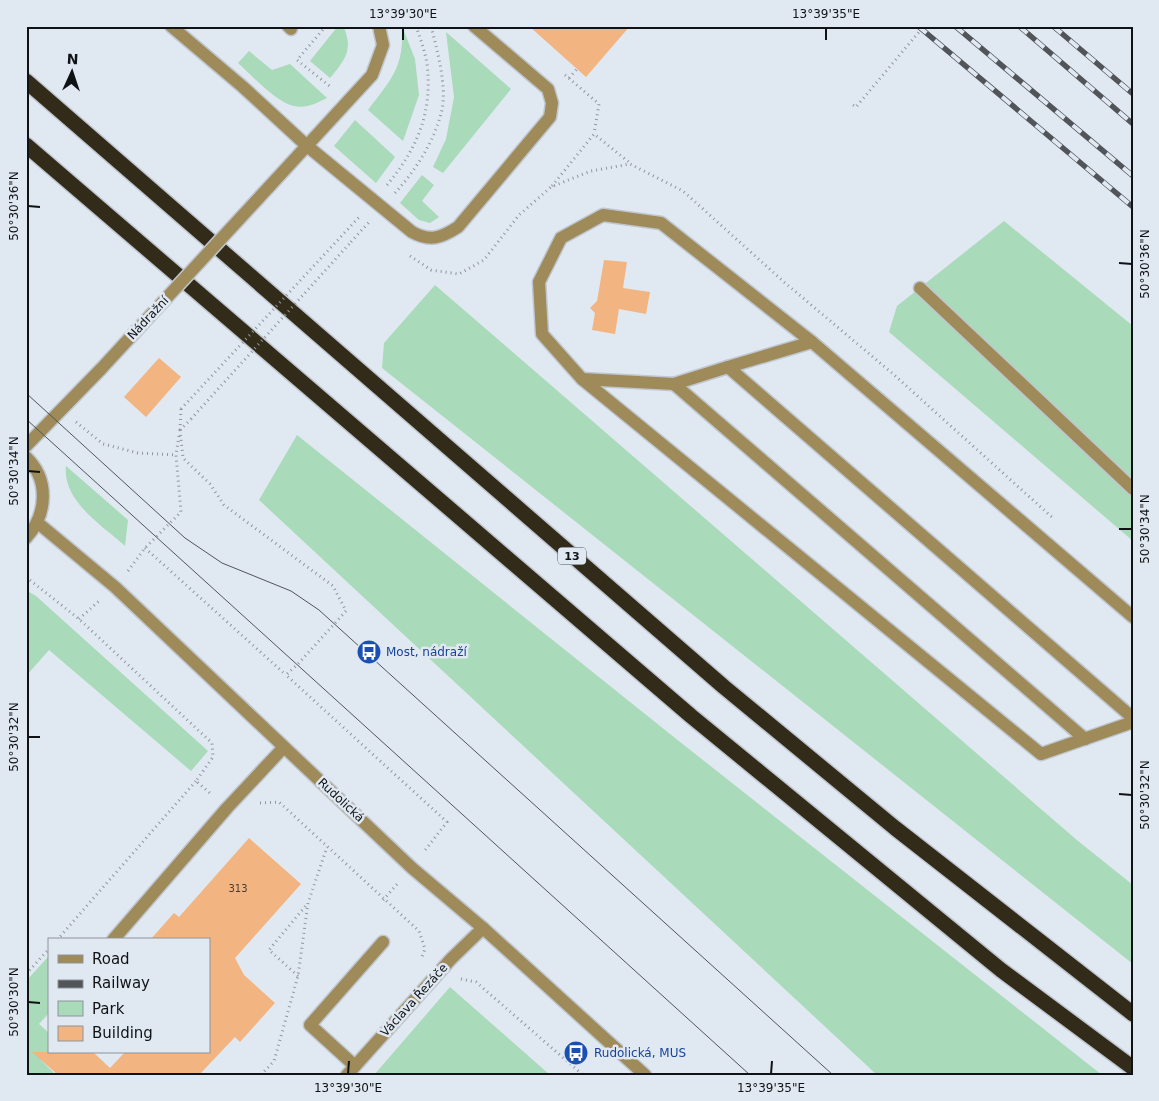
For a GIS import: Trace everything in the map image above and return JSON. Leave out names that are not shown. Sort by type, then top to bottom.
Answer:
[{"type":"highway","name":"13","points":[[26,81],[724,687],[895,828],[1133,1014]]},
{"type":"highway","points":[[26,145],[691,716],[1001,970],[1133,1068]]},
{"type":"street","points":[[171,26],[243,87],[306,145],[412,232],[424,239],[442,238],[458,227],[550,117],[552,103],[548,89],[474,26]]},
{"type":"street","name":"Nádražní","points":[[26,446],[101,368],[372,75],[383,45],[379,26]]},
{"type":"street","points":[[1133,617],[812,342],[661,223],[603,215],[561,238],[539,282],[542,334],[582,379],[1041,754],[1133,722]]},
{"type":"street","points":[[920,288],[1133,489]]},
{"type":"street","points":[[582,379],[674,384],[812,342]]},
{"type":"street","points":[[728,366],[1133,718]]},
{"type":"street","points":[[674,384],[1085,739]]},
{"type":"street","points":[[26,457],[40,477],[44,492],[43,508],[38,523],[26,538]]},
{"type":"street","name":"Rudolická","points":[[38,523],[115,587],[412,868],[483,928],[645,1075]]},
{"type":"street","points":[[115,938],[227,808],[284,747]]},
{"type":"street","name":"Václava Řezáče","points":[[351,1070],[438,974],[483,928]]},
{"type":"street","points":[[351,1070],[310,1026],[383,942]]},
{"type":"path","points":[[326,26],[297,60],[333,89],[338,84]]},
{"type":"path","points":[[382,190],[414,147],[428,104],[427,62],[416,26]]},
{"type":"path","points":[[392,197],[406,182],[426,150],[442,109],[441,63],[430,26]]},
{"type":"path","points":[[853,105],[856,107],[906,44],[924,26]]},
{"type":"path","points":[[569,78],[577,69]]},
{"type":"path","points":[[408,255],[431,270],[459,274],[484,260],[519,215],[551,187],[594,134],[630,164],[683,191],[784,282],[892,373],[1059,523]]},
{"type":"path","points":[[551,187],[590,171],[630,164]]},
{"type":"path","points":[[165,528],[181,512],[176,455],[181,409],[361,215],[375,228]]},
{"type":"path","points":[[180,430],[369,222]]},
{"type":"path","points":[[60,409],[103,444],[138,453],[176,455]]},
{"type":"path","points":[[180,430],[183,458],[210,484],[224,505],[333,586],[346,610],[286,675]]},
{"type":"path","points":[[145,548],[447,822],[412,868],[383,900]]},
{"type":"path","points":[[26,577],[79,619],[212,743],[213,757],[196,781],[59,938]]},
{"type":"path","points":[[196,781],[212,794]]},
{"type":"path","points":[[255,809],[260,803],[279,802],[383,900],[420,931],[425,949],[420,962],[449,984],[462,978],[476,982],[583,1075]]},
{"type":"path","points":[[262,1075],[274,1061],[298,976],[308,903],[327,847]]},
{"type":"path","points":[[298,976],[269,950],[308,903]]},
{"type":"path","points":[[26,974],[48,950]]},
{"type":"green space","points":[[338,26],[343,26],[348,41],[348,48],[344,60],[330,78],[310,61]]},
{"type":"green space","points":[[402,26],[415,59],[419,95],[403,141],[368,110],[395,72],[401,52]]},
{"type":"green space","points":[[446,32],[511,89],[443,173],[433,167],[446,139],[454,97]]},
{"type":"green space","points":[[249,51],[272,70],[290,64],[327,98],[303,107],[287,104],[280,100],[264,88],[238,63]]},
{"type":"green space","points":[[355,120],[395,157],[376,183],[334,146]]},
{"type":"green space","points":[[422,175],[434,185],[422,201],[439,217],[430,223],[419,220],[400,203]]},
{"type":"green space","points":[[1004,221],[1133,326],[1133,541],[889,332],[897,306]]},
{"type":"green space","points":[[435,285],[1078,841],[1133,885],[1133,964],[382,368],[384,343]]},
{"type":"green space","points":[[297,435],[675,738],[1102,1075],[877,1075],[259,500]]},
{"type":"green space","points":[[66,466],[128,520],[125,546],[86,512],[77,501],[66,479]]},
{"type":"green space","points":[[26,590],[36,596],[208,751],[191,771],[49,650],[26,676]]},
{"type":"green space","points":[[48,957],[48,1014],[39,1024],[48,1032],[48,1053],[42,1061],[56,1075],[26,1075],[26,981]]},
{"type":"green space","points":[[450,987],[550,1075],[374,1075]]},
{"type":"building","points":[[529,26],[630,26],[586,77]]},
{"type":"building","points":[[604,260],[627,262],[623,288],[650,292],[646,314],[619,309],[615,334],[592,330],[595,313],[590,308],[597,301]]},
{"type":"building","points":[[159,358],[181,377],[146,417],[124,397]]},
{"type":"building","points":[[249,838],[301,884],[235,958],[244,975],[275,1003],[240,1042],[235,1037],[199,1075],[58,1075],[32,1052],[95,1054],[110,1068],[123,1054],[210,1054],[210,938],[152,938],[174,913],[179,917]]},
{"type":"tram line","points":[[26,393],[185,538],[222,563],[291,591],[319,610],[833,1075]]},
{"type":"tram line","points":[[26,419],[750,1075]]},
{"type":"railway","points":[[918,26],[1133,207]]},
{"type":"railway","points":[[955,26],[1133,176]]},
{"type":"railway","points":[[1019,26],[1133,124]]},
{"type":"railway","points":[[1053,26],[1133,94]]},
{"type":"place","name":"Most, nádraží","points":[[369,652]]},
{"type":"place","name":"Rudolická, MUS","points":[[576,1053]]}]
